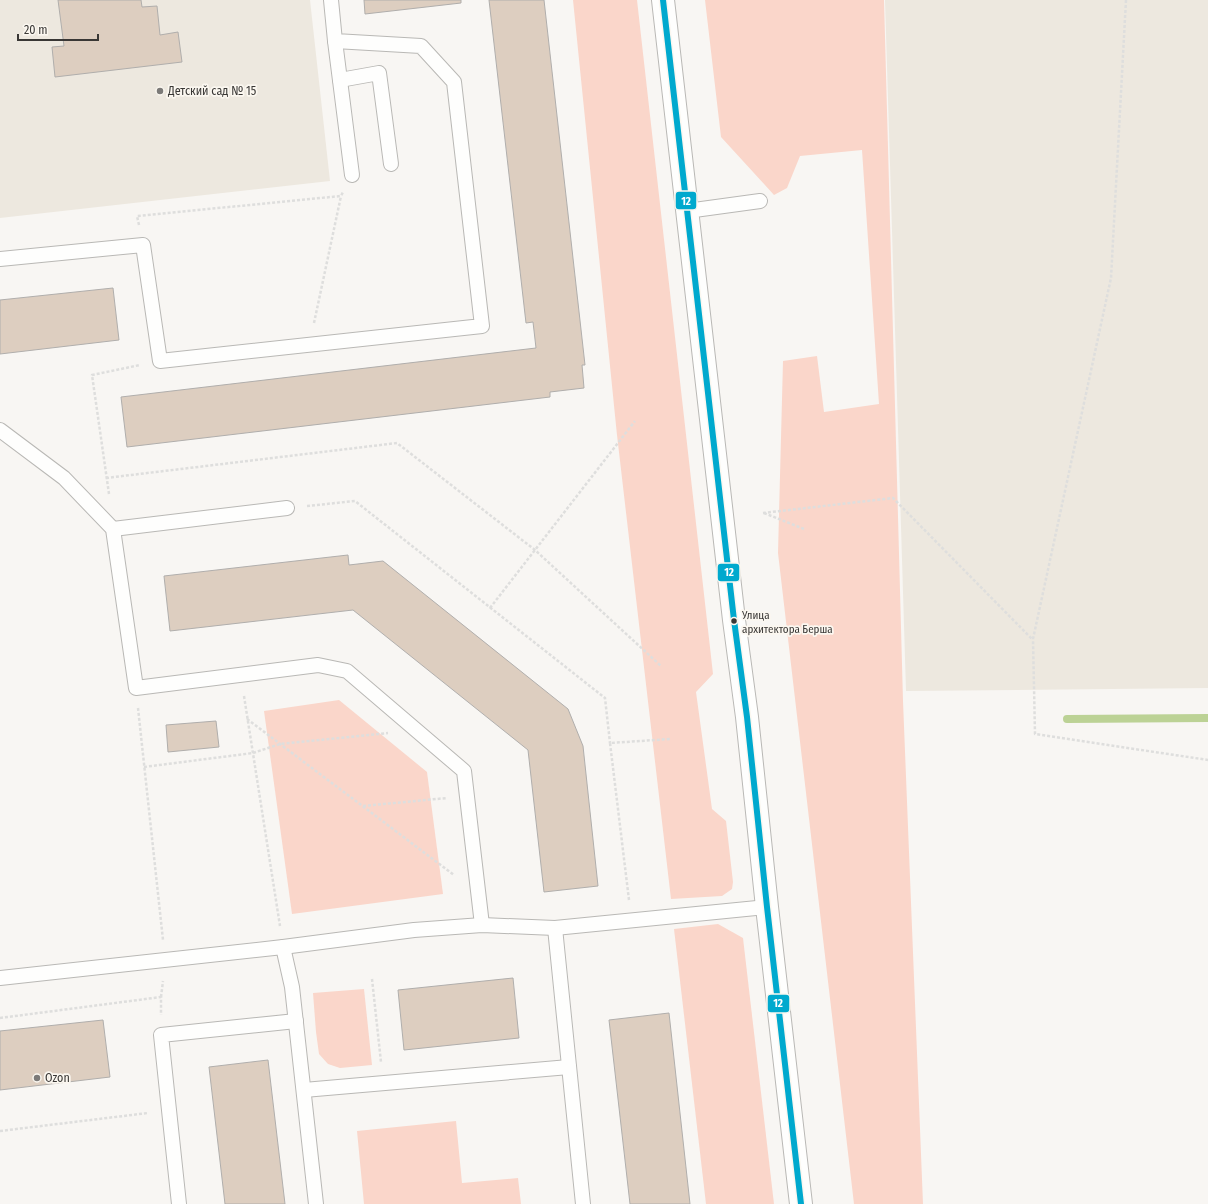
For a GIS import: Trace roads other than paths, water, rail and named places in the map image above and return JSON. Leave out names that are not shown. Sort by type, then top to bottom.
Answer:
[{"type":"street","points":[[663,0],[734,620],[747,717],[801,1204]]},
{"type":"lane","points":[[331,0],[352,174]]},
{"type":"lane","points":[[0,259],[142,246],[160,360],[482,326],[454,82],[421,46],[336,41]]},
{"type":"lane","points":[[340,80],[379,73],[391,164]]},
{"type":"lane","points":[[687,211],[760,201]]},
{"type":"lane","points":[[0,430],[64,478],[114,529],[136,688],[318,665],[347,671],[464,771],[482,925]]},
{"type":"lane","points":[[114,529],[287,508]]},
{"type":"lane","points":[[0,978],[283,948],[414,930],[482,925],[556,928],[767,907]]},
{"type":"lane","points":[[556,928],[583,1204]]},
{"type":"lane","points":[[283,948],[292,987],[316,1204]]},
{"type":"lane","points":[[179,1204],[161,1035],[296,1021]]},
{"type":"lane","points":[[304,1090],[569,1067]]},
{"type":"waterway","points":[[1067,719],[1208,718]]},
{"type":"place","name":"Детский сад № 15","points":[[160,91]]},
{"type":"place","name":"Улица архитектора Берша","points":[[734,621]]},
{"type":"place","name":"Ozon","points":[[37,1078]]}]
